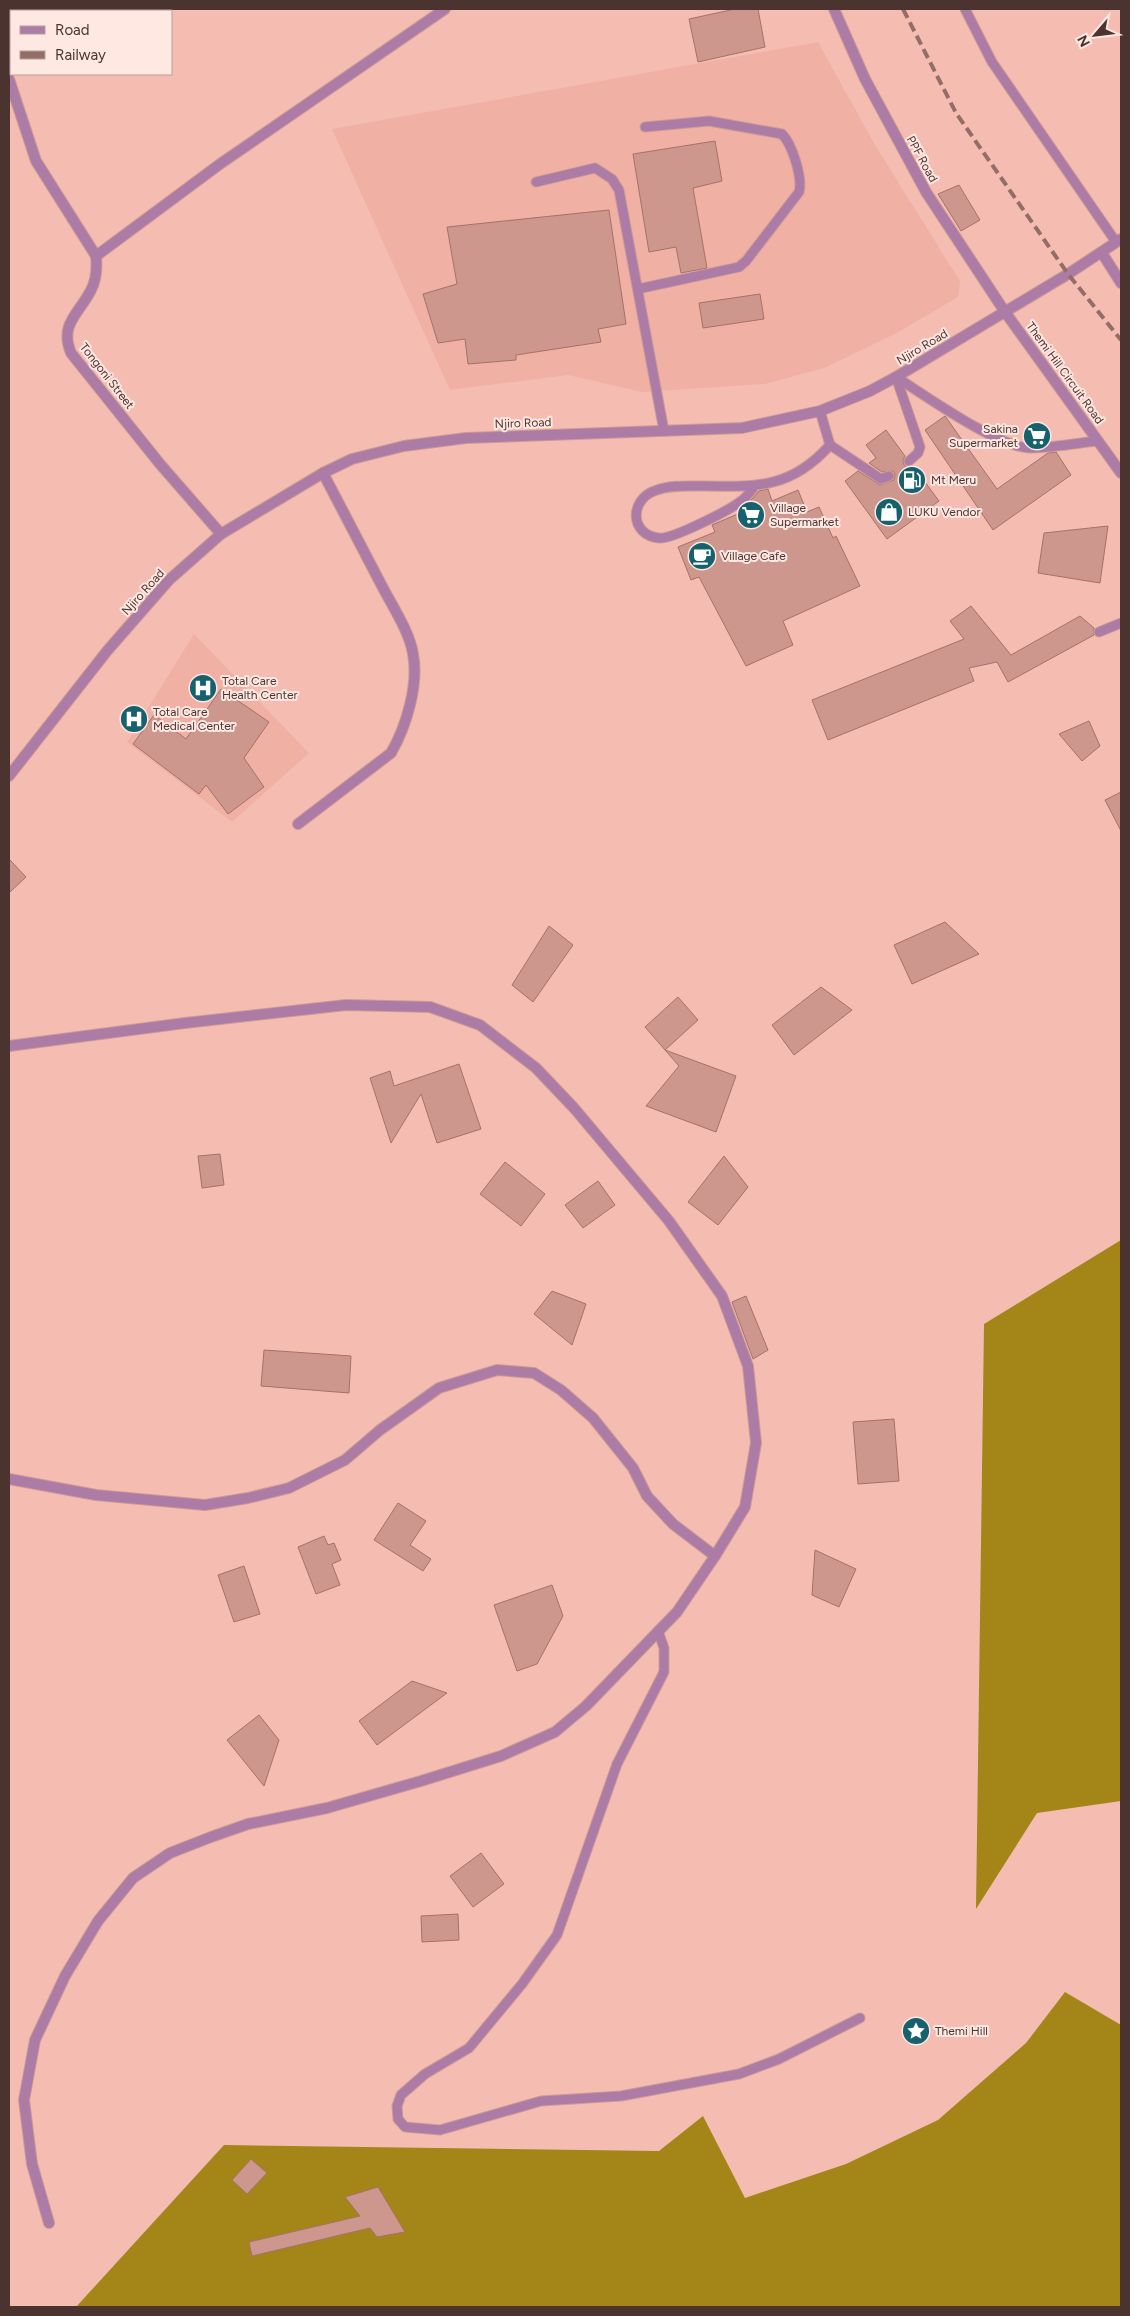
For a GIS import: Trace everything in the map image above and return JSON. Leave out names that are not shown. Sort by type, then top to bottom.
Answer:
[{"type":"street","points":[[9,79],[36,161],[96,256],[220,164],[445,9]]},
{"type":"street","name":"PPF Road","points":[[834,9],[865,78],[926,192],[1005,312]]},
{"type":"street","name":"Njiro Road","points":[[9,776],[106,651],[169,580],[221,534],[323,473],[352,459],[404,446],[466,438],[742,428],[820,411],[870,391],[896,377],[1119,241]]},
{"type":"street","points":[[1102,253],[1121,283]]},
{"type":"street","name":"Tongoni Street","points":[[96,256],[97,270],[92,289],[66,331],[66,341],[71,353],[160,464],[221,534]]},
{"type":"street","name":"Themi Hill Circuit Road","points":[[1005,312],[1121,473]]},
{"type":"street","points":[[298,824],[390,753],[400,738],[406,720],[412,695],[414,672],[414,654],[399,618],[323,473]]},
{"type":"street","points":[[9,1046],[185,1022],[346,1005],[430,1007],[480,1025],[536,1068],[574,1108],[668,1221],[722,1296],[748,1366],[756,1444],[745,1507],[677,1612],[586,1706],[555,1732],[501,1756],[421,1781],[327,1808],[248,1824],[170,1853],[133,1878],[98,1921],[65,1976],[35,2040],[24,2100],[32,2164],[49,2223]]},
{"type":"street","points":[[9,1479],[96,1496],[205,1505],[248,1498],[288,1488],[345,1460],[380,1430],[439,1388],[497,1370],[534,1373],[561,1390],[593,1418],[633,1468],[647,1496],[674,1524],[715,1556]]},
{"type":"lane","points":[[965,9],[992,62],[1119,241]]},
{"type":"lane","points":[[638,288],[739,267],[746,261],[799,192],[802,184],[789,142],[782,134],[709,121],[645,127]]},
{"type":"lane","points":[[536,182],[595,168],[612,178],[619,190],[664,431]]},
{"type":"lane","points":[[896,377],[945,409],[992,436],[1012,444],[1028,448],[1098,441]]},
{"type":"lane","points":[[896,377],[920,447],[918,453],[909,461]]},
{"type":"lane","points":[[820,411],[830,445],[881,479],[888,476]]},
{"type":"lane","points":[[754,487],[743,500],[732,508],[677,534],[661,539],[649,536],[640,528],[635,513],[639,501],[650,492],[662,488],[683,486],[754,487],[778,481],[800,471],[817,459],[830,445]]},
{"type":"lane","points":[[1099,632],[1121,623]]},
{"type":"lane","points":[[658,1631],[664,1648],[664,1672],[618,1764],[557,1935],[522,1984],[469,2048],[425,2074],[401,2095],[397,2106],[398,2119],[405,2127],[440,2130],[540,2102],[621,2096],[703,2082],[739,2074],[779,2059],[860,2018]]},
{"type":"shaded area","points":[[818,42],[875,145],[960,281],[958,297],[895,334],[824,368],[765,384],[642,392],[568,375],[450,390],[332,129]]},
{"type":"shaded area","name":"Total Care Health Center","points":[[194,634],[309,753],[232,822],[127,742]]},
{"type":"shaded area","points":[[1121,1240],[1121,1801],[1037,1813],[976,1909],[984,1324]]},
{"type":"shaded area","points":[[1065,1992],[1121,2025],[1121,2307],[76,2307],[224,2145],[659,2151],[703,2116],[745,2198],[846,2164],[938,2120],[1026,2043]]},
{"type":"building","points":[[735,9],[758,9],[765,47],[698,62],[689,19]]},
{"type":"building","points":[[715,141],[722,181],[693,188],[707,268],[681,273],[676,247],[649,252],[633,154]]},
{"type":"building","points":[[959,185],[980,220],[961,231],[938,194]]},
{"type":"building","points":[[609,210],[626,324],[598,329],[601,342],[516,355],[516,360],[468,364],[465,339],[438,343],[423,294],[457,284],[447,227]]},
{"type":"building","points":[[760,294],[764,319],[703,328],[699,303]]},
{"type":"building","points":[[945,416],[997,489],[1048,453],[1056,452],[1071,475],[993,530],[925,430]]},
{"type":"building","points":[[886,430],[905,456],[903,460],[904,465],[908,467],[913,466],[939,501],[887,539],[845,481],[858,471],[880,485],[894,480],[895,474],[893,471],[882,472],[869,463],[876,458],[866,445]]},
{"type":"building","points":[[768,489],[772,501],[798,490],[807,512],[819,507],[833,538],[836,536],[860,586],[783,621],[793,645],[746,666],[699,577],[691,580],[678,547],[715,532],[712,525],[754,507],[751,500],[759,491]]},
{"type":"building","points":[[1108,526],[1100,583],[1038,573],[1044,533]]},
{"type":"building","points":[[971,606],[1011,655],[1080,616],[1094,628],[1094,635],[1008,682],[997,662],[969,668],[974,681],[828,740],[812,700],[964,639],[950,621]]},
{"type":"building","points":[[221,689],[269,722],[244,758],[264,787],[228,814],[206,785],[199,794],[133,744],[154,715],[186,739]]},
{"type":"building","points":[[1089,721],[1100,746],[1082,761],[1059,734]]},
{"type":"building","points":[[1121,792],[1121,831],[1105,800]]},
{"type":"building","points":[[9,859],[26,877],[9,893]]},
{"type":"building","points":[[945,922],[979,954],[912,984],[894,945]]},
{"type":"building","points":[[549,926],[573,945],[533,1002],[512,985]]},
{"type":"building","points":[[821,987],[852,1010],[794,1055],[772,1025]]},
{"type":"building","points":[[678,997],[698,1020],[665,1050],[645,1027]]},
{"type":"building","points":[[665,1050],[736,1076],[716,1132],[646,1106],[679,1066]]},
{"type":"building","points":[[459,1064],[481,1129],[437,1143],[421,1094],[391,1143],[370,1078],[390,1071],[394,1086]]},
{"type":"building","points":[[220,1154],[224,1185],[202,1188],[198,1156]]},
{"type":"building","points":[[724,1156],[748,1187],[718,1225],[688,1202]]},
{"type":"building","points":[[505,1162],[545,1194],[521,1226],[480,1194]]},
{"type":"building","points":[[598,1181],[615,1205],[583,1228],[565,1205]]},
{"type":"building","points":[[552,1291],[586,1304],[572,1345],[534,1314]]},
{"type":"building","points":[[746,1296],[768,1350],[753,1359],[732,1302]]},
{"type":"building","points":[[264,1350],[351,1356],[349,1393],[261,1386]]},
{"type":"building","points":[[894,1419],[899,1481],[858,1484],[853,1422]]},
{"type":"building","points":[[398,1503],[426,1521],[410,1545],[431,1559],[423,1571],[374,1540]]},
{"type":"building","points":[[324,1536],[328,1545],[334,1543],[341,1560],[332,1564],[340,1585],[316,1594],[298,1547]]},
{"type":"building","points":[[815,1550],[856,1569],[839,1607],[812,1595]]},
{"type":"building","points":[[244,1566],[260,1614],[234,1622],[218,1575]]},
{"type":"building","points":[[552,1585],[563,1616],[537,1664],[517,1671],[494,1605]]},
{"type":"building","points":[[412,1681],[447,1693],[377,1745],[359,1721]]},
{"type":"building","points":[[259,1715],[279,1740],[264,1786],[227,1740]]},
{"type":"building","points":[[481,1853],[504,1884],[473,1907],[450,1876]]},
{"type":"building","points":[[458,1914],[459,1940],[422,1942],[421,1916]]},
{"type":"building","points":[[251,2159],[267,2173],[247,2194],[232,2180]]},
{"type":"building","points":[[378,2187],[405,2232],[377,2237],[370,2228],[252,2256],[249,2242],[360,2216],[345,2197]]},
{"type":"railway","points":[[903,9],[956,113],[1068,274],[1121,340]]},
{"type":"place","name":"Sakina Supermarket","points":[[1037,436]]},
{"type":"place","name":"Mt Meru","points":[[912,480]]},
{"type":"place","name":"LUKU Vendor","points":[[889,512]]},
{"type":"place","name":"Village Supermarket","points":[[751,515]]},
{"type":"place","name":"Village Cafe","points":[[702,556]]},
{"type":"place","name":"Total Care Health Center","points":[[203,688]]},
{"type":"place","name":"Total Care Medical Center","points":[[134,719]]},
{"type":"place","name":"Themi Hill","points":[[916,2031]]}]
